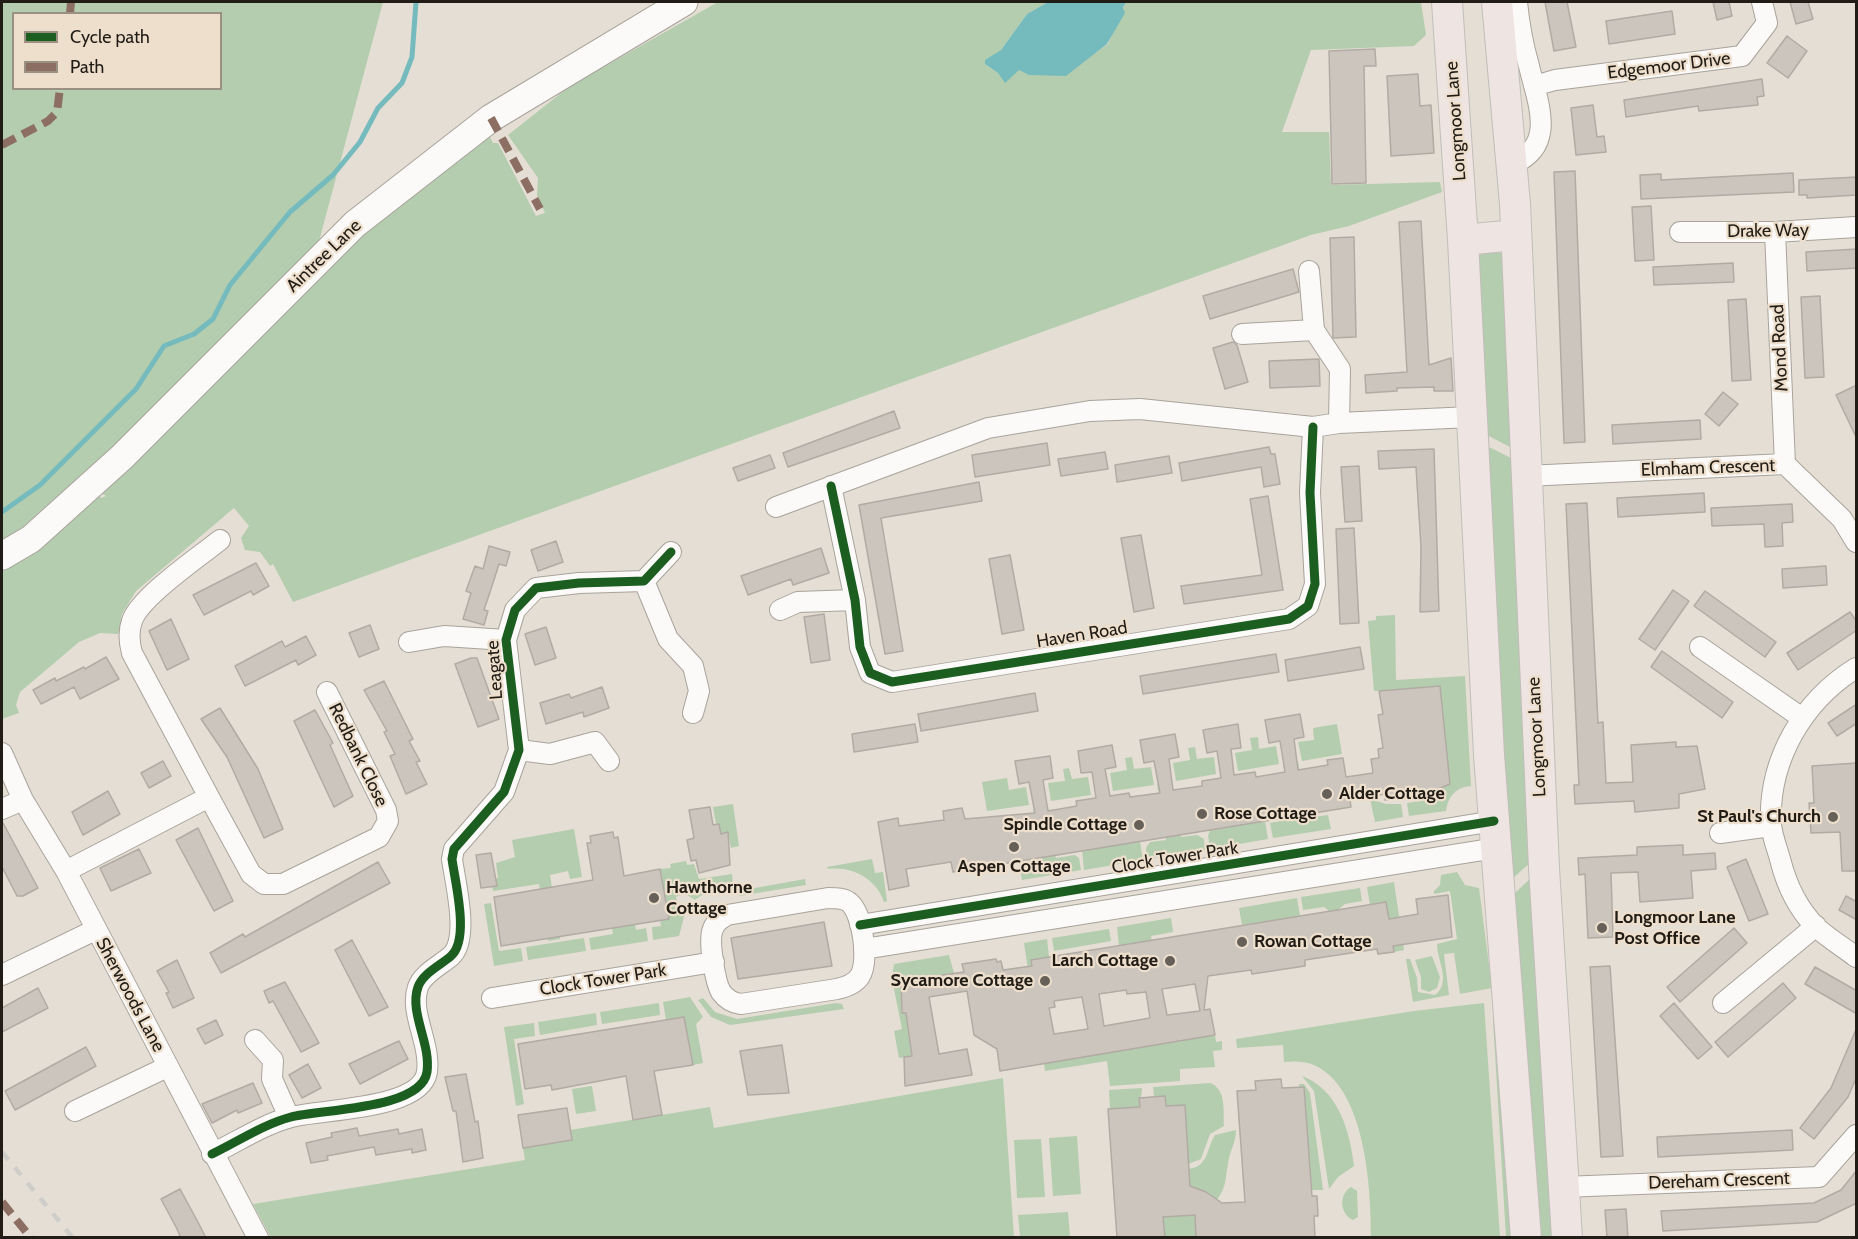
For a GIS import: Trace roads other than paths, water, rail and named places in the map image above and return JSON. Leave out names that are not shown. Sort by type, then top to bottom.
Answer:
[{"type":"main road","name":"Aintree Lane","points":[[2,556],[31,539],[122,457],[355,224],[491,118],[684,2]]},
{"type":"main road","name":"Longmoor Lane","points":[[1447,2],[1463,240],[1470,417],[1495,834],[1526,1238]]},
{"type":"main road","name":"Longmoor Lane","points":[[1497,2],[1512,164],[1544,868],[1567,1238]]},
{"type":"main road","points":[[1463,240],[1516,235]]},
{"type":"street","points":[[1512,164],[1527,156],[1540,134],[1541,110],[1517,2]]},
{"type":"street","name":"Edgemoor Drive","points":[[1534,86],[1555,80],[1742,56],[1767,23],[1762,2]]},
{"type":"street","name":"Drake Way","points":[[1680,232],[1775,232],[1857,227]]},
{"type":"street","name":"Mond Road","points":[[1775,232],[1785,464]]},
{"type":"street","points":[[1309,272],[1314,330],[1340,369],[1339,423]]},
{"type":"street","points":[[1242,334],[1314,330]]},
{"type":"street","points":[[776,507],[988,428],[1090,411],[1140,409],[1313,427],[1339,423],[1470,417]]},
{"type":"street","name":"Haven Road","points":[[831,486],[855,600],[860,647],[870,673],[892,682],[1289,619],[1308,606],[1315,584],[1310,493],[1313,427]]},
{"type":"street","name":"Elmham Crescent","points":[[1525,476],[1785,464],[1842,519],[1857,542]]},
{"type":"street","name":"Redbank Close","points":[[220,540],[143,603],[132,620],[129,631],[132,653],[251,874],[264,884],[283,884],[379,837],[388,821],[386,810],[327,692]]},
{"type":"street","points":[[671,552],[644,581],[668,639],[693,666],[699,692],[693,713]]},
{"type":"street","name":"Leagate","points":[[289,1117],[394,1100],[413,1093],[427,1074],[424,1036],[415,1008],[418,985],[437,965],[453,955],[461,932],[452,859],[454,849],[504,792],[519,750],[506,640],[515,610],[536,588],[579,583],[644,581]]},
{"type":"street","points":[[780,610],[798,602],[855,600]]},
{"type":"street","name":"Leagate","points":[[410,642],[444,636],[506,640]]},
{"type":"street","points":[[1700,647],[1802,718]]},
{"type":"street","points":[[1857,668],[1832,683],[1802,718],[1787,746],[1774,779],[1771,825],[1786,884],[1816,926],[1857,957]]},
{"type":"street","points":[[519,750],[550,754],[595,742],[609,761]]},
{"type":"street","name":"Sherwoods Lane","points":[[2,753],[23,800],[66,870],[95,930],[258,1238]]},
{"type":"street","points":[[66,870],[209,796]]},
{"type":"street","points":[[2,809],[23,800]]},
{"type":"street","points":[[1720,833],[1771,825]]},
{"type":"street","points":[[864,949],[1396,863],[1495,834]]},
{"type":"street","name":"Clock Tower Park","points":[[860,925],[1392,839],[1495,834]]},
{"type":"street","points":[[1392,839],[1392,851],[1396,863]]},
{"type":"street","points":[[1319,851],[1323,875]]},
{"type":"street","points":[[1248,862],[1251,887]]},
{"type":"street","points":[[1176,874],[1179,898]]},
{"type":"street","points":[[1128,882],[1127,895],[1133,906]]},
{"type":"street","points":[[1057,894],[1061,917]]},
{"type":"street","points":[[840,898],[850,903],[860,925],[865,966],[859,978],[849,986],[741,1004],[733,1003],[722,993],[714,962],[711,932],[720,919],[727,915],[840,898]]},
{"type":"street","points":[[983,906],[988,917],[987,929]]},
{"type":"street","points":[[1723,1003],[1816,926]]},
{"type":"street","points":[[2,975],[95,930]]},
{"type":"street","name":"Clock Tower Park","points":[[492,998],[714,962]]},
{"type":"street","points":[[212,1154],[289,1117],[272,1079],[273,1060],[255,1040]]},
{"type":"street","points":[[75,1111],[168,1067]]},
{"type":"street","name":"Dereham Crescent","points":[[1563,1187],[1819,1177],[1857,1135]]},
{"type":"water","points":[[1048,2],[1126,2],[1123,8],[1125,13],[1107,44],[1066,76],[1029,75],[1019,70],[1005,83],[998,73],[985,64],[985,60],[1001,50],[1027,14]]},
{"type":"waterway","points":[[2,512],[40,485],[136,389],[164,346],[194,334],[213,319],[230,285],[290,212],[333,175],[360,142],[378,108],[402,83],[412,57],[416,2]]},
{"type":"railway","points":[[2,1152],[73,1238]]},
{"type":"place","name":"Alder Cottage","points":[[1327,794]]},
{"type":"place","name":"Rose Cottage","points":[[1202,814]]},
{"type":"place","name":"St Paul's Church","points":[[1833,817]]},
{"type":"place","name":"Spindle Cottage","points":[[1139,825]]},
{"type":"place","name":"Aspen Cottage","points":[[1014,847]]},
{"type":"place","name":"Hawthorne Cottage","points":[[654,898]]},
{"type":"place","name":"Longmoor Lane Post Office","points":[[1602,928]]},
{"type":"place","name":"Rowan Cottage","points":[[1242,942]]},
{"type":"place","name":"Larch Cottage","points":[[1170,961]]},
{"type":"place","name":"Sycamore Cottage","points":[[1045,981]]}]
